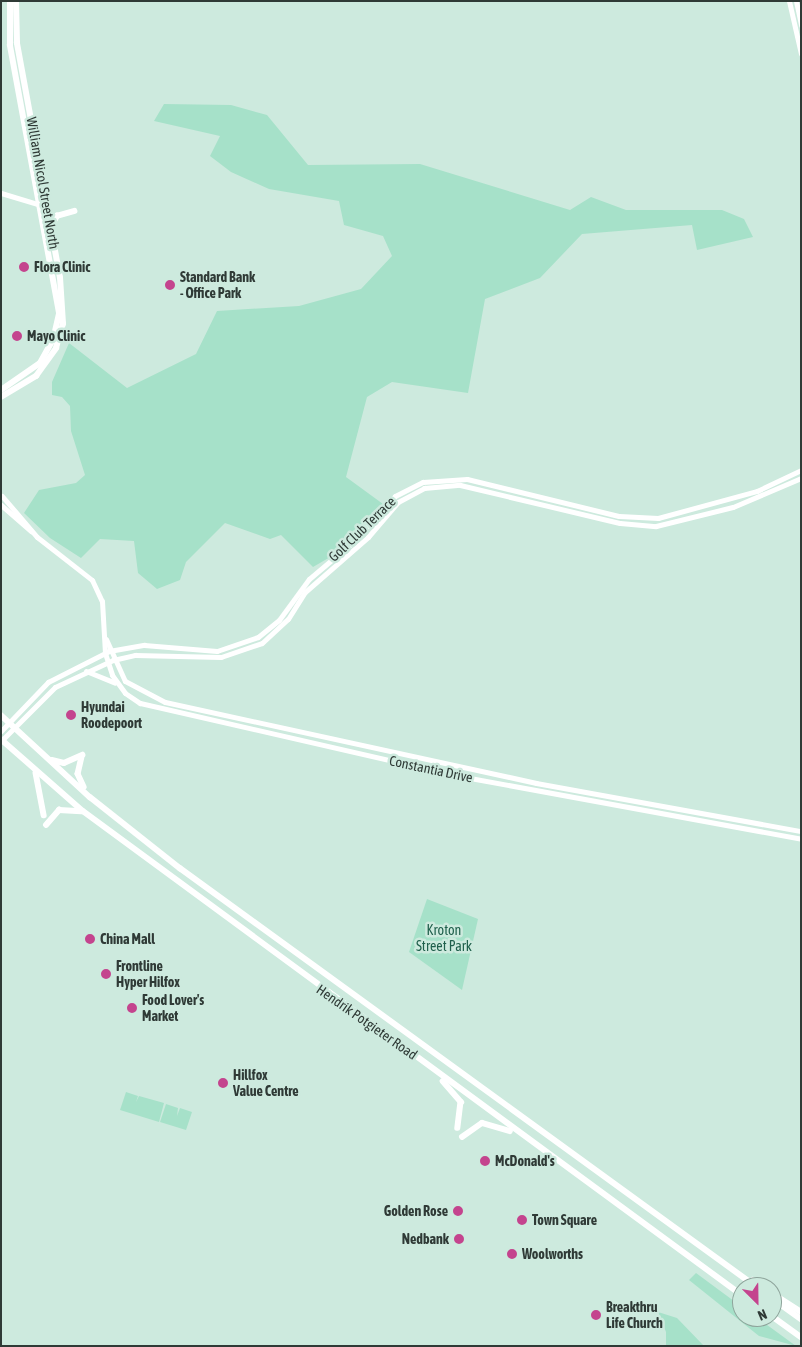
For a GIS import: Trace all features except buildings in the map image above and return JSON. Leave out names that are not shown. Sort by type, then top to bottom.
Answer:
[{"type":"main road","name":"William Nicol Street North","points":[[1,390],[40,363],[58,322],[56,286],[36,201],[10,45],[10,1]]},
{"type":"main road","name":"William Nicol Street North","points":[[1,397],[36,376],[59,341],[63,300],[17,43],[16,1]]},
{"type":"main road","points":[[51,226],[58,216],[74,211]]},
{"type":"main road","points":[[1,715],[46,756],[64,763],[83,755],[78,778],[90,797]]},
{"type":"main road","name":"Hendrik Potgieter Road","points":[[1,740],[83,811],[338,1003],[418,1058],[732,1288]]},
{"type":"main road","name":"Hendrik Potgieter Road","points":[[46,756],[90,797],[317,966],[743,1277]]},
{"type":"main road","points":[[35,771],[44,815]]},
{"type":"main road","points":[[46,825],[59,810],[83,811]]},
{"type":"main road","points":[[418,1058],[459,1096],[462,1108],[458,1128]]},
{"type":"main road","points":[[462,1137],[489,1123],[533,1144]]},
{"type":"main road","points":[[724,1263],[747,1277]]},
{"type":"main road","points":[[782,1300],[801,1312]]},
{"type":"main road","points":[[782,1306],[801,1319]]},
{"type":"main road","points":[[782,1323],[799,1336]]},
{"type":"street","points":[[789,1],[801,54]]},
{"type":"street","points":[[796,1],[801,24]]},
{"type":"street","points":[[1,193],[36,201],[47,207]]},
{"type":"street","points":[[36,201],[46,199]]},
{"type":"street","name":"Golf Club Terrace","points":[[1,731],[58,675],[112,650],[161,647],[217,651],[258,637],[279,620],[309,579],[354,542],[395,496],[423,482],[467,479],[619,516],[658,518],[757,491],[801,470]]},
{"type":"street","name":"Golf Club Terrace","points":[[1,740],[49,691],[84,671],[110,661],[154,655],[221,657],[262,643],[288,619],[310,587],[368,537],[398,502],[424,488],[460,485],[620,523],[656,526],[733,508],[801,478]]},
{"type":"street","name":"Constantia Drive","points":[[2,495],[31,531]]},
{"type":"street","name":"Constantia Drive","points":[[1,504],[92,580],[102,601],[106,639],[105,653],[125,681],[164,702],[570,790],[801,831]]},
{"type":"street","name":"Constantia Drive","points":[[106,639],[112,650],[110,661],[117,685],[140,703],[163,711],[469,778],[801,839]]},
{"type":"street","points":[[154,655],[161,647],[166,656]]},
{"type":"street","points":[[84,671],[117,685]]},
{"type":"green space","points":[[164,104],[231,105],[267,115],[308,165],[420,164],[570,210],[591,197],[626,210],[722,210],[744,219],[753,237],[697,250],[692,225],[582,234],[540,278],[485,299],[468,393],[392,382],[367,397],[346,477],[383,504],[332,556],[313,567],[281,535],[270,539],[225,523],[186,562],[180,580],[157,589],[138,573],[134,541],[100,539],[81,558],[50,538],[24,513],[39,490],[76,483],[85,475],[71,431],[70,406],[62,397],[52,395],[52,382],[69,343],[127,388],[196,354],[217,311],[299,306],[361,289],[392,256],[383,236],[344,225],[339,201],[269,189],[231,172],[210,156],[220,136],[154,121]]},
{"type":"green space","name":"Kroton Street Park","points":[[427,899],[478,919],[462,990],[409,952]]},
{"type":"green space","points":[[126,1092],[138,1096],[136,1102],[139,1096],[164,1103],[159,1122],[120,1110]]},
{"type":"green space","points":[[166,1104],[178,1108],[177,1116],[180,1108],[192,1112],[186,1130],[160,1122]]},
{"type":"green space","points":[[696,1273],[732,1300],[732,1314],[689,1280]]},
{"type":"green space","points":[[658,1312],[677,1318],[704,1346],[666,1346],[666,1332]]},
{"type":"green space","points":[[748,1327],[770,1327],[796,1346],[759,1336]]},
{"type":"place","name":"Flora Clinic","points":[[24,267]]},
{"type":"place","name":"Standard Bank - Office Park","points":[[170,285]]},
{"type":"place","name":"Mayo Clinic","points":[[17,336]]},
{"type":"place","name":"Hyundai Roodepoort","points":[[71,715]]},
{"type":"place","name":"China Mall","points":[[90,939]]},
{"type":"place","name":"Frontline Hyper Hilfox","points":[[106,974]]},
{"type":"place","name":"Food Lover's Market","points":[[132,1008]]},
{"type":"place","name":"Hillfox Value Centre","points":[[223,1083]]},
{"type":"place","name":"McDonald's","points":[[485,1161]]},
{"type":"place","name":"Golden Rose","points":[[458,1211]]},
{"type":"place","name":"Town Square","points":[[522,1220]]},
{"type":"place","name":"Nedbank","points":[[459,1239]]},
{"type":"place","name":"Woolworths","points":[[512,1254]]},
{"type":"place","name":"Breakthru Life Church","points":[[596,1315]]}]
